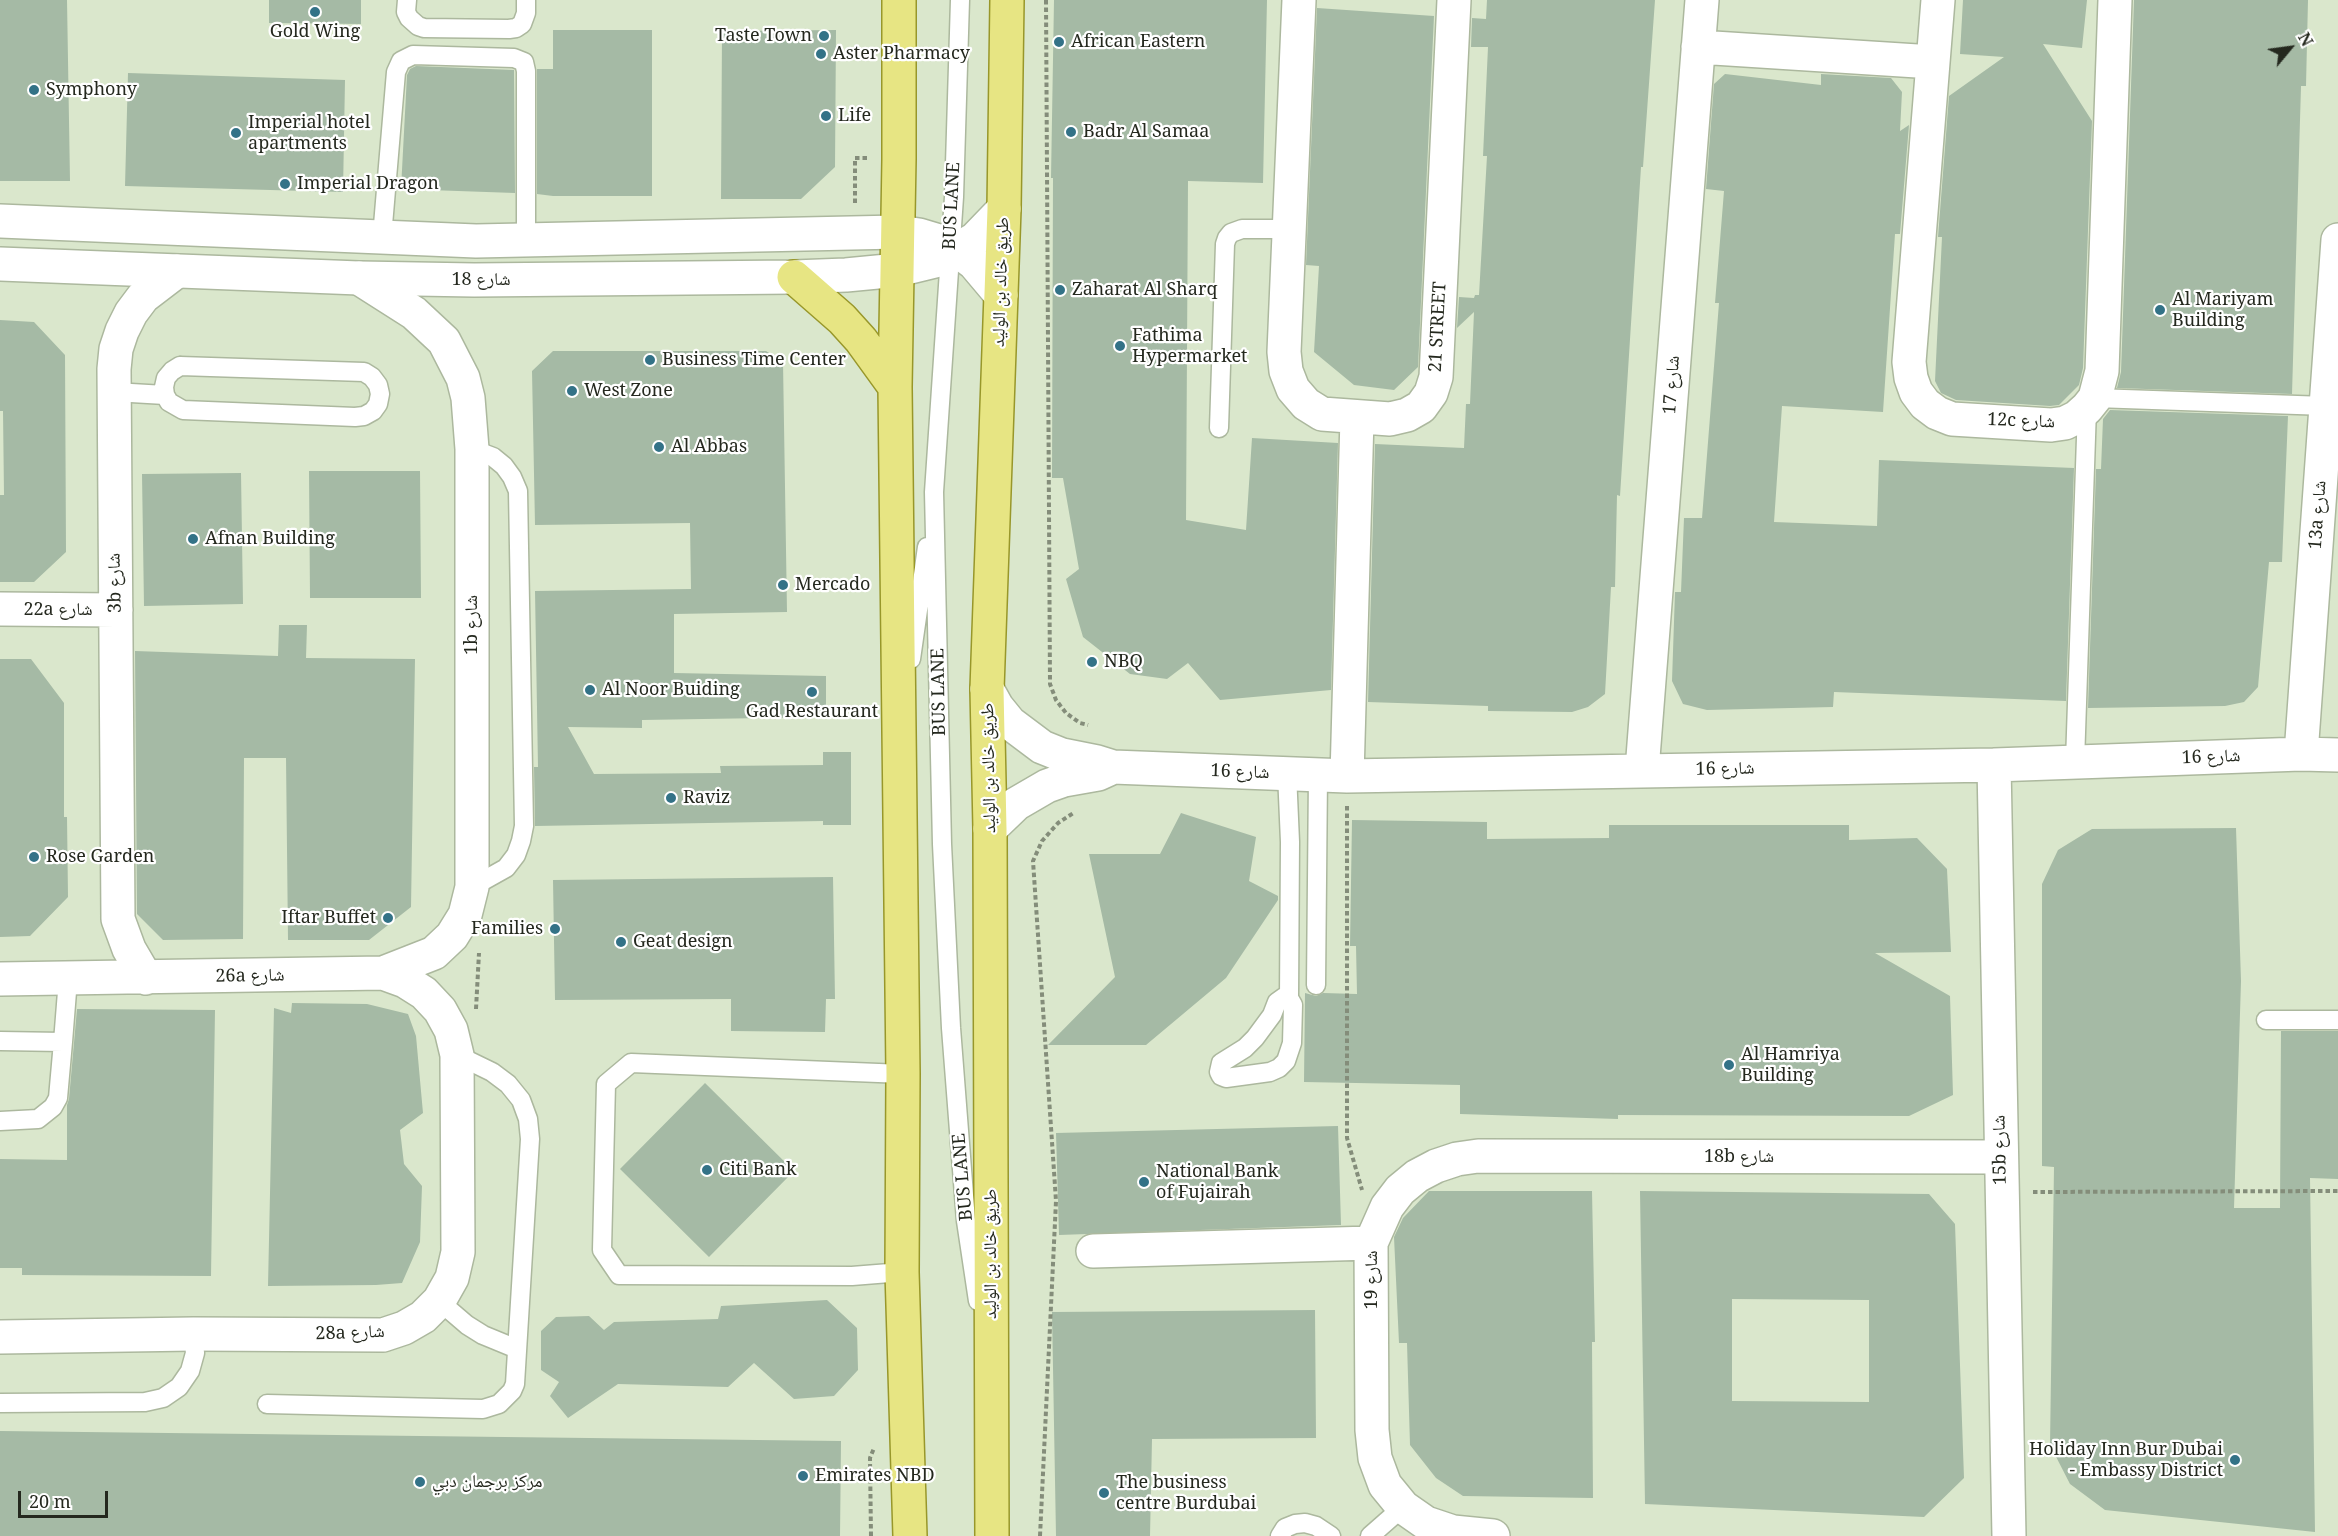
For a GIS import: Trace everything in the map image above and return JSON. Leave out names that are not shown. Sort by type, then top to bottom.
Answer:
[{"type":"main road","points":[[899,0],[895,387],[903,1074],[902,1272],[910,1536]]},
{"type":"main road","name":"طريق خالد بن الوليد","points":[[992,1536],[990,829],[987,689],[1004,209],[1007,0]]},
{"type":"main road","points":[[794,277],[849,326],[895,387]]},
{"type":"street","name":"21 STREET","points":[[1299,0],[1284,352],[1286,371],[1293,389],[1305,404],[1322,414],[1390,419],[1407,415],[1421,407],[1431,393],[1436,377],[1454,0]]},
{"type":"street","name":"شارع 17","points":[[1642,770],[1702,0]]},
{"type":"street","name":"12c شارع","points":[[1938,0],[1909,362],[1916,392],[1925,404],[1937,413],[1952,418],[2051,425],[2065,423],[2077,417],[2091,403]]},
{"type":"street","points":[[2091,403],[2102,371],[2115,0]]},
{"type":"street","points":[[1698,47],[1933,62]]},
{"type":"street","name":"شارع 18","points":[[0,264],[359,278],[486,280],[794,277],[919,267],[975,239],[1004,209]]},
{"type":"street","points":[[0,221],[382,237],[526,240],[898,232],[919,235],[952,251],[982,270],[1000,295]]},
{"type":"street","name":"13a شارع","points":[[2301,754],[2338,240]]},
{"type":"street","name":"3b شارع","points":[[146,978],[129,949],[118,919],[114,392],[116,349],[126,322],[143,297],[177,271]]},
{"type":"street","name":"1b شارع","points":[[359,278],[414,313],[444,341],[455,359],[468,398],[472,449],[468,901]]},
{"type":"street","points":[[1317,775],[1358,418]]},
{"type":"street","name":"22a شارع","points":[[0,609],[116,610]]},
{"type":"street","name":"شارع 16","points":[[987,689],[997,707],[1010,723],[1042,747],[1062,755],[1105,764],[1317,775],[1994,765],[2301,754],[2338,755]]},
{"type":"street","name":"شارع 16","points":[[990,829],[1016,804],[1047,786],[1098,774],[1105,764]]},
{"type":"street","name":"15b شارع","points":[[1994,765],[2009,1536]]},
{"type":"street","points":[[383,974],[434,952],[452,936],[468,901]]},
{"type":"street","name":"3b شارع","points":[[75,979],[105,951],[118,919]]},
{"type":"street","name":"26a شارع","points":[[0,979],[383,974],[405,981],[424,993],[440,1010],[454,1043]]},
{"type":"street","name":"28a شارع","points":[[0,1337],[193,1334],[382,1335],[404,1328],[423,1317],[439,1301],[452,1278],[458,1252],[454,1043]]},
{"type":"street","name":"18b شارع","points":[[1478,1156],[2000,1157]]},
{"type":"street","name":"شارع 19","points":[[1478,1156],[1457,1159],[1417,1176],[1394,1199],[1375,1234],[1372,1430],[1375,1458],[1385,1485],[1403,1507],[1426,1523],[1453,1532],[1493,1536]]},
{"type":"street","points":[[1094,1251],[1375,1234]]},
{"type":"lane","points":[[406,0],[406,12],[409,18],[424,28],[509,29],[522,24],[526,13],[526,0]]},
{"type":"lane","name":"BUS LANE","points":[[960,0],[952,251],[934,492],[942,844],[951,1028],[966,1221],[991,1382]]},
{"type":"lane","points":[[382,237],[396,72],[401,61],[413,55],[514,58],[524,62],[526,71],[526,240]]},
{"type":"lane","points":[[1219,428],[1227,238],[1231,233],[1242,229],[1289,229]]},
{"type":"lane","points":[[114,392],[165,396],[176,408],[183,410],[355,417],[364,416],[372,411],[378,404],[380,394],[378,385],[364,372],[180,366],[166,378],[165,396]]},
{"type":"lane","points":[[2075,762],[2091,403],[2326,406]]},
{"type":"lane","points":[[468,901],[506,868],[516,855],[522,841],[524,826],[518,491],[504,466],[493,457],[472,449]]},
{"type":"lane","points":[[899,748],[934,492]]},
{"type":"lane","points":[[1316,985],[1317,775]]},
{"type":"lane","points":[[1289,998],[1280,998],[1268,1021],[1255,1038],[1239,1052],[1221,1063],[1219,1072],[1221,1076],[1226,1078],[1270,1072],[1279,1068],[1286,1061],[1292,1043],[1293,1005],[1289,998],[1290,842],[1317,775]]},
{"type":"lane","points":[[0,1121],[38,1119],[53,1107],[58,1098],[63,1042],[75,979]]},
{"type":"lane","points":[[2266,1020],[2338,1020]]},
{"type":"lane","points":[[0,1041],[63,1042]]},
{"type":"lane","points":[[267,1404],[491,1407],[506,1399],[512,1391],[517,1349],[530,1139],[528,1119],[521,1100],[508,1084],[454,1043]]},
{"type":"lane","points":[[902,1272],[852,1276],[619,1275],[602,1250],[606,1084],[631,1063],[903,1074]]},
{"type":"lane","points":[[439,1301],[452,1314],[483,1335],[517,1349]]},
{"type":"lane","points":[[0,1403],[145,1402],[163,1398],[179,1387],[190,1371],[195,1353],[193,1334]]},
{"type":"lane","points":[[1370,1536],[1403,1507]]},
{"type":"lane","points":[[1280,1536],[1286,1528],[1305,1523],[1316,1526],[1331,1536]]},
{"type":"path","points":[[1047,0],[1050,684],[1056,700],[1066,713],[1080,723],[1095,727],[1105,764]]},
{"type":"path","points":[[1317,775],[1347,1138],[1375,1234]]},
{"type":"path","points":[[1040,1536],[1056,1201],[1033,861],[1042,841],[1058,823],[1077,811]]},
{"type":"path","points":[[454,1043],[476,1012],[481,923],[468,901]]},
{"type":"path","points":[[2001,1192],[2338,1191]]},
{"type":"building","name":"Symphony","points":[[0,0],[67,0],[70,181],[0,181]]},
{"type":"building","name":"Gold Wing","points":[[269,0],[361,0],[361,24],[269,23]]},
{"type":"building","points":[[1054,0],[1267,0],[1263,183],[1188,181],[1186,520],[1246,530],[1252,438],[1338,443],[1331,690],[1220,700],[1188,663],[1167,679],[1130,674],[1083,637],[1066,579],[1079,569],[1063,478],[1052,478],[1053,178],[1051,178]]},
{"type":"building","points":[[1487,0],[1655,0],[1643,167],[1641,167],[1620,496],[1617,495],[1615,587],[1611,587],[1605,694],[1588,707],[1572,712],[1488,711],[1488,706],[1368,702],[1375,444],[1464,448],[1466,404],[1470,404],[1474,312],[1457,328],[1459,297],[1474,298],[1475,295],[1479,295],[1487,156],[1483,156],[1488,47],[1471,47],[1472,18],[1486,19]]},
{"type":"building","points":[[1963,0],[2087,0],[2082,48],[2043,44],[2092,121],[2083,368],[2079,385],[2059,405],[1956,400],[1941,393],[1935,381],[1942,237],[1938,237],[1949,96],[2004,57],[1960,54]]},
{"type":"building","points":[[2134,0],[2308,0],[2306,86],[2301,86],[2292,394],[2117,388],[2121,372]]},
{"type":"building","points":[[1317,8],[1434,16],[1418,367],[1394,390],[1354,385],[1314,352],[1319,266],[1306,265]]},
{"type":"building","points":[[553,30],[652,30],[652,196],[537,194],[537,69],[553,69]]},
{"type":"building","points":[[836,30],[835,167],[801,199],[721,199],[722,31]]},
{"type":"building","points":[[416,66],[514,70],[515,193],[401,189],[407,75],[410,69]]},
{"type":"building","name":"Imperial hotel apartments","points":[[128,73],[345,80],[343,192],[125,186]]},
{"type":"building","points":[[1725,74],[1821,85],[1821,74],[1891,78],[1902,92],[1900,131],[1909,125],[1900,234],[1895,234],[1883,412],[1782,406],[1774,522],[1877,526],[1879,460],[2074,468],[2066,701],[1834,692],[1833,707],[1707,710],[1683,704],[1672,681],[1675,592],[1681,592],[1684,518],[1702,518],[1719,303],[1715,303],[1724,191],[1706,189],[1714,84]]},
{"type":"building","points":[[0,320],[34,322],[65,355],[66,552],[34,582],[0,582],[0,495],[4,495],[3,411],[0,411]]},
{"type":"building","points":[[553,351],[766,351],[783,362],[787,612],[674,614],[674,673],[826,676],[826,717],[642,720],[642,728],[568,727],[594,774],[721,773],[720,766],[823,765],[823,752],[851,752],[851,825],[823,825],[823,821],[535,826],[534,767],[538,767],[535,591],[691,589],[690,523],[535,525],[532,371]]},
{"type":"building","points":[[2110,410],[2288,416],[2282,562],[2269,562],[2258,687],[2244,702],[2225,706],[2088,708],[2096,469],[2101,469],[2103,419]]},
{"type":"building","points":[[309,471],[420,471],[421,598],[310,598]]},
{"type":"building","name":"Afnan Building","points":[[241,473],[243,604],[144,606],[142,474]]},
{"type":"building","points":[[279,625],[307,625],[306,658],[415,659],[411,907],[369,940],[288,940],[286,758],[244,758],[243,939],[163,940],[137,914],[135,651],[278,656]]},
{"type":"building","points":[[0,659],[31,659],[64,703],[64,817],[67,817],[68,897],[30,936],[0,937]]},
{"type":"building","points":[[1181,813],[1256,837],[1249,881],[1278,896],[1278,900],[1226,978],[1146,1045],[1048,1045],[1115,977],[1089,854],[1160,854]]},
{"type":"building","points":[[1352,820],[1487,822],[1487,839],[1609,838],[1609,825],[1849,825],[1849,840],[1917,838],[1947,869],[1951,952],[1875,953],[1950,996],[1953,1095],[1909,1116],[1618,1115],[1618,1119],[1460,1114],[1460,1085],[1304,1082],[1305,993],[1316,996],[1323,993],[1357,994],[1356,946],[1350,946]]},
{"type":"building","points":[[2236,828],[2241,981],[2234,1208],[2280,1208],[2281,1031],[2338,1031],[2338,1179],[2310,1178],[2315,1532],[2105,1510],[2070,1484],[2050,1445],[2054,1167],[2042,1166],[2042,884],[2058,850],[2092,829]]},
{"type":"building","points":[[833,877],[835,999],[826,999],[825,1032],[731,1031],[731,999],[555,1000],[553,880]]},
{"type":"building","points":[[292,1003],[367,1004],[408,1014],[416,1036],[423,1113],[400,1130],[404,1164],[422,1186],[420,1242],[402,1283],[268,1286],[274,1008],[291,1013]]},
{"type":"building","points":[[77,1009],[215,1010],[211,1276],[22,1275],[22,1268],[0,1268],[0,1159],[67,1160],[67,1105]]},
{"type":"building","name":"Citi Bank","points":[[705,1083],[794,1171],[709,1257],[620,1169]]},
{"type":"building","points":[[1338,1126],[1341,1225],[1059,1235],[1056,1133]]},
{"type":"building","points":[[1429,1191],[1592,1191],[1595,1342],[1592,1342],[1593,1498],[1463,1496],[1436,1478],[1410,1445],[1407,1343],[1399,1343],[1394,1237],[1403,1218]]},
{"type":"building","points":[[1640,1191],[1929,1194],[1955,1224],[1964,1478],[1924,1517],[1645,1504]],"holes":[[[1732,1299],[1869,1300],[1869,1402],[1732,1401]]]},
{"type":"building","points":[[827,1300],[857,1328],[858,1370],[834,1396],[794,1399],[754,1363],[728,1387],[618,1384],[568,1418],[550,1396],[559,1382],[541,1370],[541,1331],[556,1317],[589,1316],[604,1330],[614,1322],[718,1319],[721,1306]]},
{"type":"building","points":[[1315,1310],[1316,1438],[1152,1439],[1150,1536],[1056,1536],[1052,1312]]},
{"type":"building","name":"مركز برجمان دبي","points":[[0,1431],[841,1441],[840,1536],[0,1536]]},
{"type":"place","name":"Gold Wing","points":[[315,12]]},
{"type":"place","name":"Taste Town","points":[[824,36]]},
{"type":"place","name":"African Eastern","points":[[1059,42]]},
{"type":"place","name":"Aster Pharmacy","points":[[821,54]]},
{"type":"place","name":"Symphony","points":[[34,90]]},
{"type":"place","name":"Life","points":[[826,116]]},
{"type":"place","name":"Badr Al Samaa","points":[[1071,132]]},
{"type":"place","name":"Imperial hotel apartments","points":[[236,133]]},
{"type":"place","name":"Imperial Dragon","points":[[285,184]]},
{"type":"place","name":"Zaharat Al Sharq","points":[[1060,290]]},
{"type":"place","name":"Al Mariyam Building","points":[[2160,310]]},
{"type":"place","name":"Fathima Hypermarket","points":[[1120,346]]},
{"type":"place","name":"Business Time Center","points":[[650,360]]},
{"type":"place","name":"West Zone","points":[[572,391]]},
{"type":"place","name":"Al Abbas","points":[[659,447]]},
{"type":"place","name":"Afnan Building","points":[[193,539]]},
{"type":"place","name":"Mercado","points":[[783,585]]},
{"type":"place","name":"NBQ","points":[[1092,662]]},
{"type":"place","name":"Al Noor Buiding","points":[[590,690]]},
{"type":"place","name":"Gad Restaurant","points":[[812,692]]},
{"type":"place","name":"Raviz","points":[[671,798]]},
{"type":"place","name":"Rose Garden","points":[[34,857]]},
{"type":"place","name":"Iftar Buffet","points":[[388,918]]},
{"type":"place","name":"Families","points":[[555,929]]},
{"type":"place","name":"Geat design","points":[[621,942]]},
{"type":"place","name":"Al Hamriya Building","points":[[1729,1065]]},
{"type":"place","name":"Citi Bank","points":[[707,1170]]},
{"type":"place","name":"National Bank of Fujairah","points":[[1144,1182]]},
{"type":"place","name":"Holiday Inn Bur Dubai - Embassy District","points":[[2235,1460]]},
{"type":"place","name":"Emirates NBD","points":[[803,1476]]},
{"type":"place","name":"مركز برجمان دبي","points":[[420,1482]]},
{"type":"place","name":"The business centre Burdubai","points":[[1104,1493]]}]
